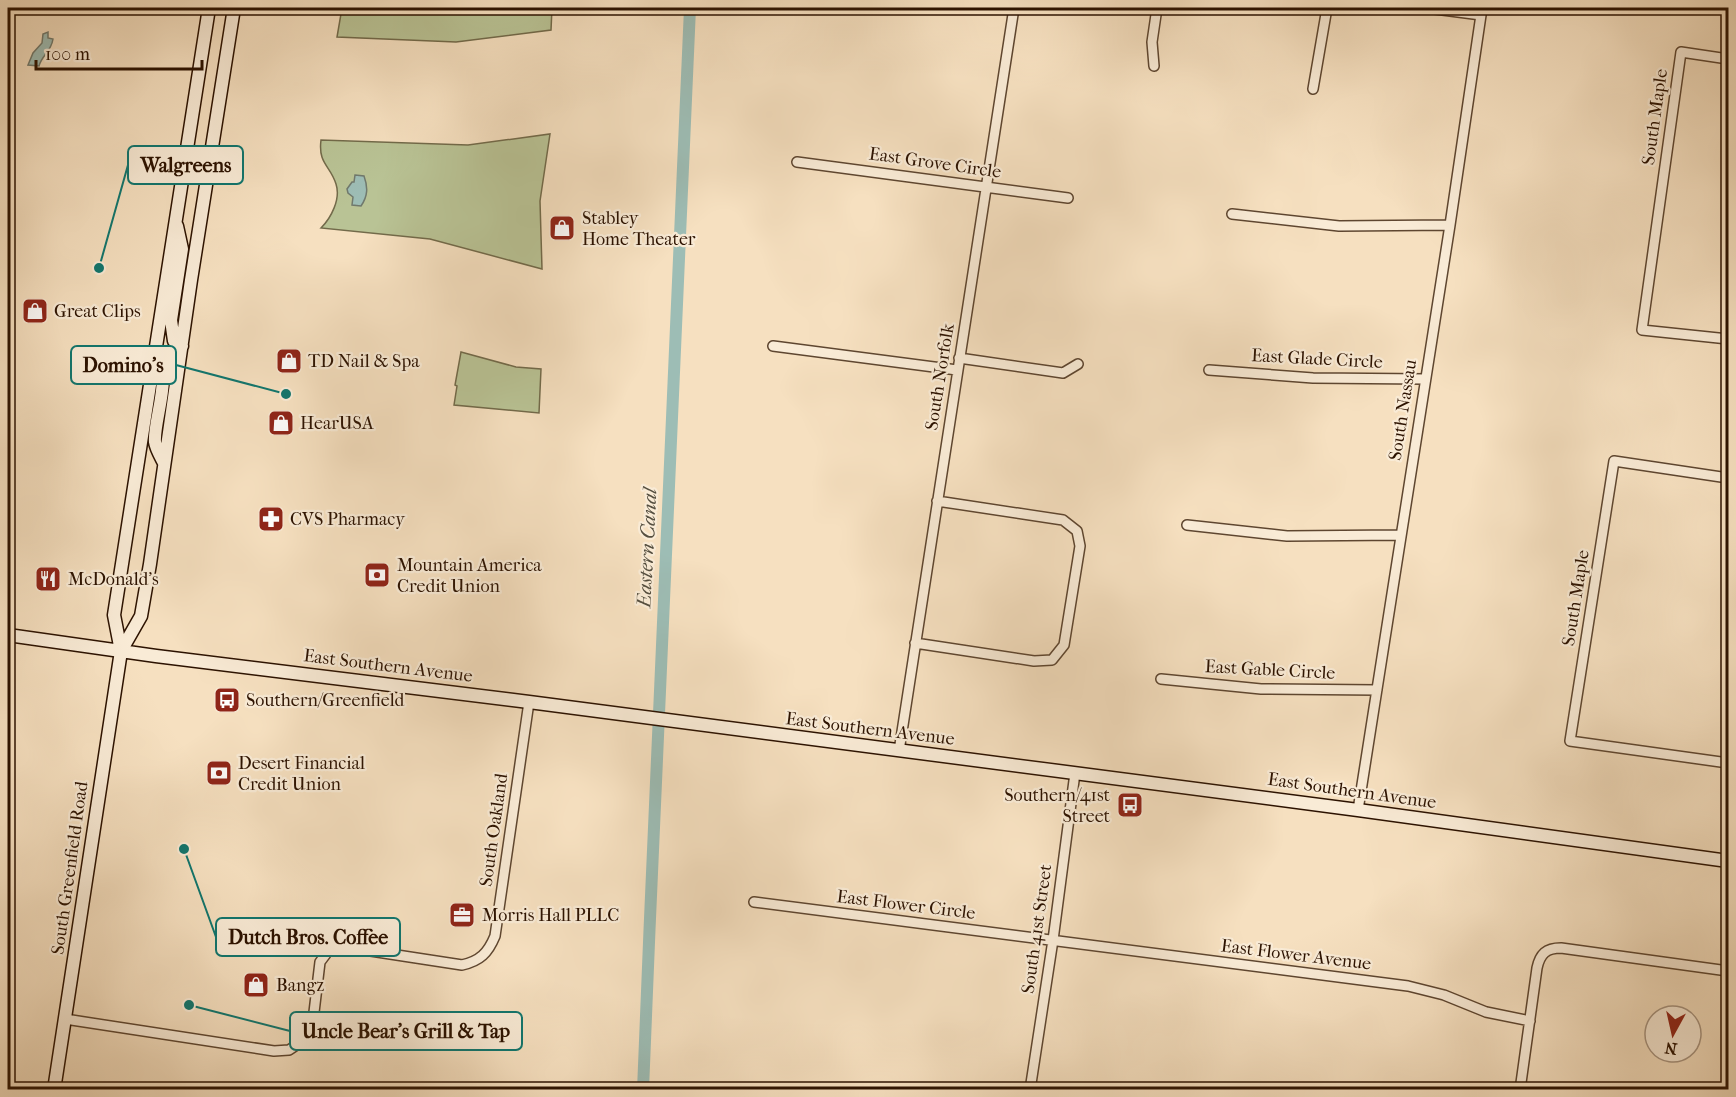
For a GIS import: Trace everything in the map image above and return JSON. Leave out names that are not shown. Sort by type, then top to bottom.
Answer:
[{"type":"main road","name":"South Greenfield Road","points":[[54,1089],[121,651],[114,615],[209,8]]},
{"type":"main road","name":"South Greenfield Road","points":[[121,651],[141,616],[234,8]]},
{"type":"main road","points":[[175,216],[182,249],[171,328],[174,341],[182,346]]},
{"type":"main road","points":[[153,356],[161,363],[163,370],[155,444],[165,464]]},
{"type":"main road","name":"East Southern Avenue","points":[[8,635],[1358,810],[1728,861]]},
{"type":"street","name":"South Norfolk","points":[[899,751],[1014,8]]},
{"type":"street","points":[[1154,66],[1152,42],[1157,8]]},
{"type":"street","points":[[1313,89],[1327,8]]},
{"type":"street","name":"South Nassau","points":[[1358,810],[1450,225],[1480,15],[1427,8]]},
{"type":"street","name":"South Maple","points":[[1728,59],[1681,52],[1642,330],[1728,339]]},
{"type":"street","name":"East Grove Circle","points":[[797,162],[1068,198]]},
{"type":"street","points":[[1232,214],[1340,226],[1450,225]]},
{"type":"street","points":[[773,346],[957,370]]},
{"type":"street","points":[[959,358],[1063,373],[1078,364]]},
{"type":"street","name":"East Glade Circle","points":[[1209,370],[1313,378],[1425,379]]},
{"type":"street","name":"South Maple","points":[[1728,477],[1614,461],[1570,741],[1728,763]]},
{"type":"street","points":[[915,643],[1034,661],[1052,660],[1064,645],[1080,546],[1077,531],[1063,520],[937,501]]},
{"type":"street","points":[[1187,525],[1287,536],[1400,535]]},
{"type":"street","name":"East Gable Circle","points":[[1161,679],[1261,689],[1377,690]]},
{"type":"street","name":"South Oakland","points":[[65,1019],[274,1051],[289,1050],[304,1040],[312,1029],[320,962],[329,950],[338,946],[462,965],[481,958],[490,949],[495,936],[529,702]]},
{"type":"street","name":"South 41st Street","points":[[1030,1089],[1075,773]]},
{"type":"street","name":"East Flower Circle","points":[[754,902],[1053,940]]},
{"type":"street","name":"East Flower Avenue","points":[[1053,940],[1408,986],[1444,994],[1486,1012],[1530,1021]]},
{"type":"street","points":[[1520,1089],[1537,968],[1540,957],[1548,949],[1561,948],[1728,971]]},
{"type":"green space","points":[[342,8],[552,8],[551,30],[456,42],[337,37]]},
{"type":"green space","points":[[550,134],[540,201],[542,269],[430,239],[321,228],[334,208],[337,190],[334,178],[321,154],[321,140],[468,145]]},
{"type":"green space","points":[[461,352],[516,367],[541,369],[539,413],[454,405]]},
{"type":"water","points":[[48,32],[48,38],[53,39],[52,43],[39,66],[28,65],[33,53],[42,43],[43,34]]},
{"type":"water","points":[[355,175],[364,176],[366,184],[367,191],[361,206],[352,205],[353,197],[347,189],[354,182]]},
{"type":"waterway","name":"Eastern Canal","points":[[643,1090],[690,8]]},
{"type":"place","name":"Stabley Home Theater","points":[[562,228]]},
{"type":"place","name":"Walgreens","points":[[99,268]]},
{"type":"place","name":"Great Clips","points":[[35,311]]},
{"type":"place","name":"TD Nail & Spa","points":[[289,361]]},
{"type":"place","name":"Domino's","points":[[286,394]]},
{"type":"place","name":"HearUSA","points":[[281,423]]},
{"type":"place","name":"CVS Pharmacy","points":[[271,519]]},
{"type":"place","name":"Mountain America Credit Union","points":[[377,575]]},
{"type":"place","name":"McDonald's","points":[[48,579]]},
{"type":"place","name":"Southern/Greenfield","points":[[227,700]]},
{"type":"place","name":"Desert Financial Credit Union","points":[[219,773]]},
{"type":"place","name":"Southern/41st Street","points":[[1130,805]]},
{"type":"place","name":"Dutch Bros. Coffee","points":[[184,849]]},
{"type":"place","name":"Morris Hall PLLC","points":[[462,915]]},
{"type":"place","name":"Bangz","points":[[256,985]]},
{"type":"place","name":"Uncle Bear's Grill & Tap","points":[[189,1005]]}]
